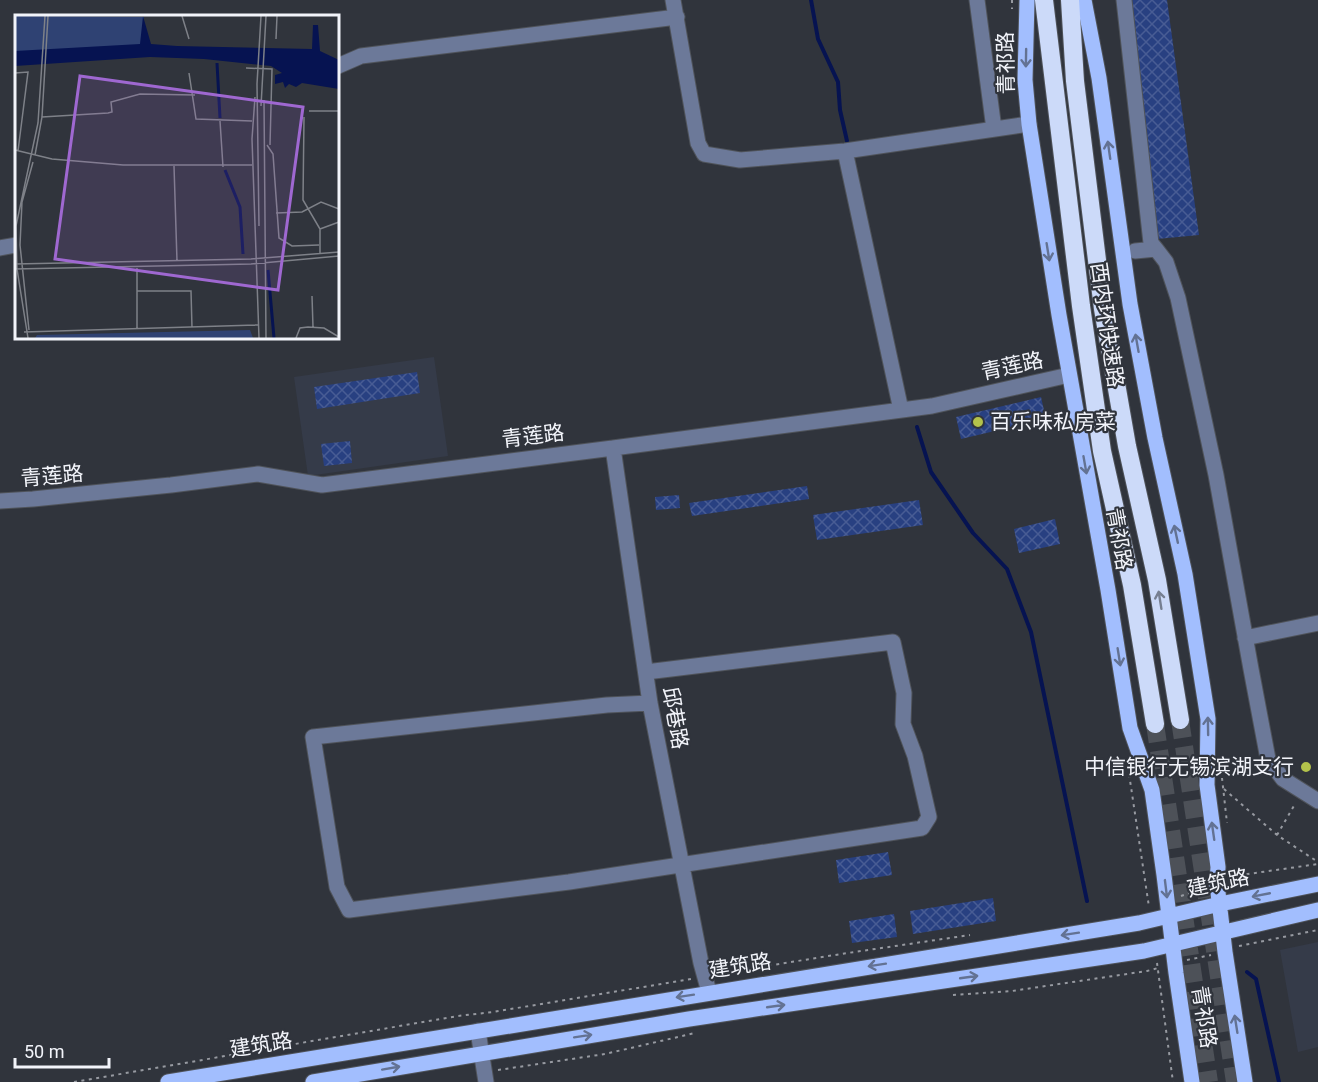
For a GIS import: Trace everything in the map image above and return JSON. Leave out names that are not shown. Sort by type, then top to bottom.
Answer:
[{"type":"highway","name":"西内环快速路","points":[[1044,0],[1081,306],[1102,451],[1132,585],[1155,724]]},
{"type":"highway","name":"西内环快速路","points":[[1070,0],[1075,81],[1103,309],[1127,446],[1157,580],[1180,720]]},
{"type":"main road","name":"青祁路","points":[[1027,0],[1025,80],[1044,229],[1130,728],[1152,789],[1192,1082]]},
{"type":"main road","name":"青祁路","points":[[1084,0],[1099,78],[1130,304],[1155,438],[1185,574],[1208,719],[1207,785],[1218,867],[1217,884],[1245,1082]]},
{"type":"main road","name":"建筑路","points":[[168,1082],[1127,925],[1318,884]]},
{"type":"main road","points":[[313,1082],[712,1015],[1144,951],[1318,910]]},
{"type":"street","points":[[673,0],[698,143],[705,154],[740,160],[844,151],[1029,124]]},
{"type":"street","points":[[976,0],[994,129]]},
{"type":"street","points":[[1124,0],[1151,243],[1166,262],[1178,298],[1216,474],[1268,759],[1283,779],[1318,801]]},
{"type":"street","points":[[339,66],[361,56],[677,17]]},
{"type":"street","points":[[844,151],[901,410]]},
{"type":"street","points":[[0,248],[15,245]]},
{"type":"street","points":[[1135,251],[1156,249]]},
{"type":"street","name":"青莲路","points":[[0,501],[258,474],[322,485],[932,406],[1069,375]]},
{"type":"street","name":"邱巷路","points":[[613,448],[650,703],[701,963],[709,992]]},
{"type":"street","points":[[1245,638],[1318,623]]},
{"type":"street","points":[[645,672],[893,642],[904,693],[903,724],[915,756],[930,816],[922,828],[569,882],[349,910],[337,887],[313,737],[607,705],[650,703]]},
{"type":"street","points":[[478,1031],[485,1076]]},
{"type":"path","points":[[1224,789],[1277,835],[1318,862]]},
{"type":"path","points":[[1277,835],[1302,791]]},
{"type":"path","points":[[954,995],[1012,991],[1147,971],[1225,952],[1252,942],[1318,930]]},
{"type":"path","points":[[485,1076],[502,1070],[605,1054],[703,1032]]},
{"type":"shaded area","points":[[434,357],[448,456],[308,476],[294,377]]},
{"type":"shaded area","points":[[1318,942],[1318,1047],[1298,1052],[1280,950]]},
{"type":"building","points":[[1130,0],[1167,0],[1199,235],[1157,239]]},
{"type":"building","points":[[417,372],[420,393],[317,409],[314,387]]},
{"type":"building","points":[[1041,397],[1046,419],[961,439],[956,417]]},
{"type":"building","points":[[350,441],[352,463],[324,466],[321,444]]},
{"type":"building","points":[[807,486],[809,499],[692,516],[689,503]]},
{"type":"building","points":[[679,495],[680,508],[656,510],[655,497]]},
{"type":"building","points":[[919,500],[923,525],[817,540],[813,515]]},
{"type":"building","points":[[1055,519],[1060,544],[1019,553],[1014,529]]},
{"type":"building","points":[[888,852],[892,875],[839,883],[836,860]]},
{"type":"building","points":[[993,898],[996,921],[913,934],[910,911]]},
{"type":"building","points":[[894,914],[897,937],[852,943],[849,921]]},
{"type":"waterway","points":[[811,0],[818,39],[838,82],[840,110],[847,141]]},
{"type":"waterway","points":[[917,427],[931,472],[973,533],[1007,569],[1031,632],[1087,901]]},
{"type":"waterway","points":[[1247,972],[1256,979],[1279,1082]]},
{"type":"tunnel","points":[[1180,720],[1235,1082]]},
{"type":"tunnel","points":[[1155,724],[1209,1082]]},
{"type":"place","name":"百乐味私房菜","points":[[978,422]]},
{"type":"place","name":"中信银行无锡滨湖支行","points":[[1306,767]]}]
